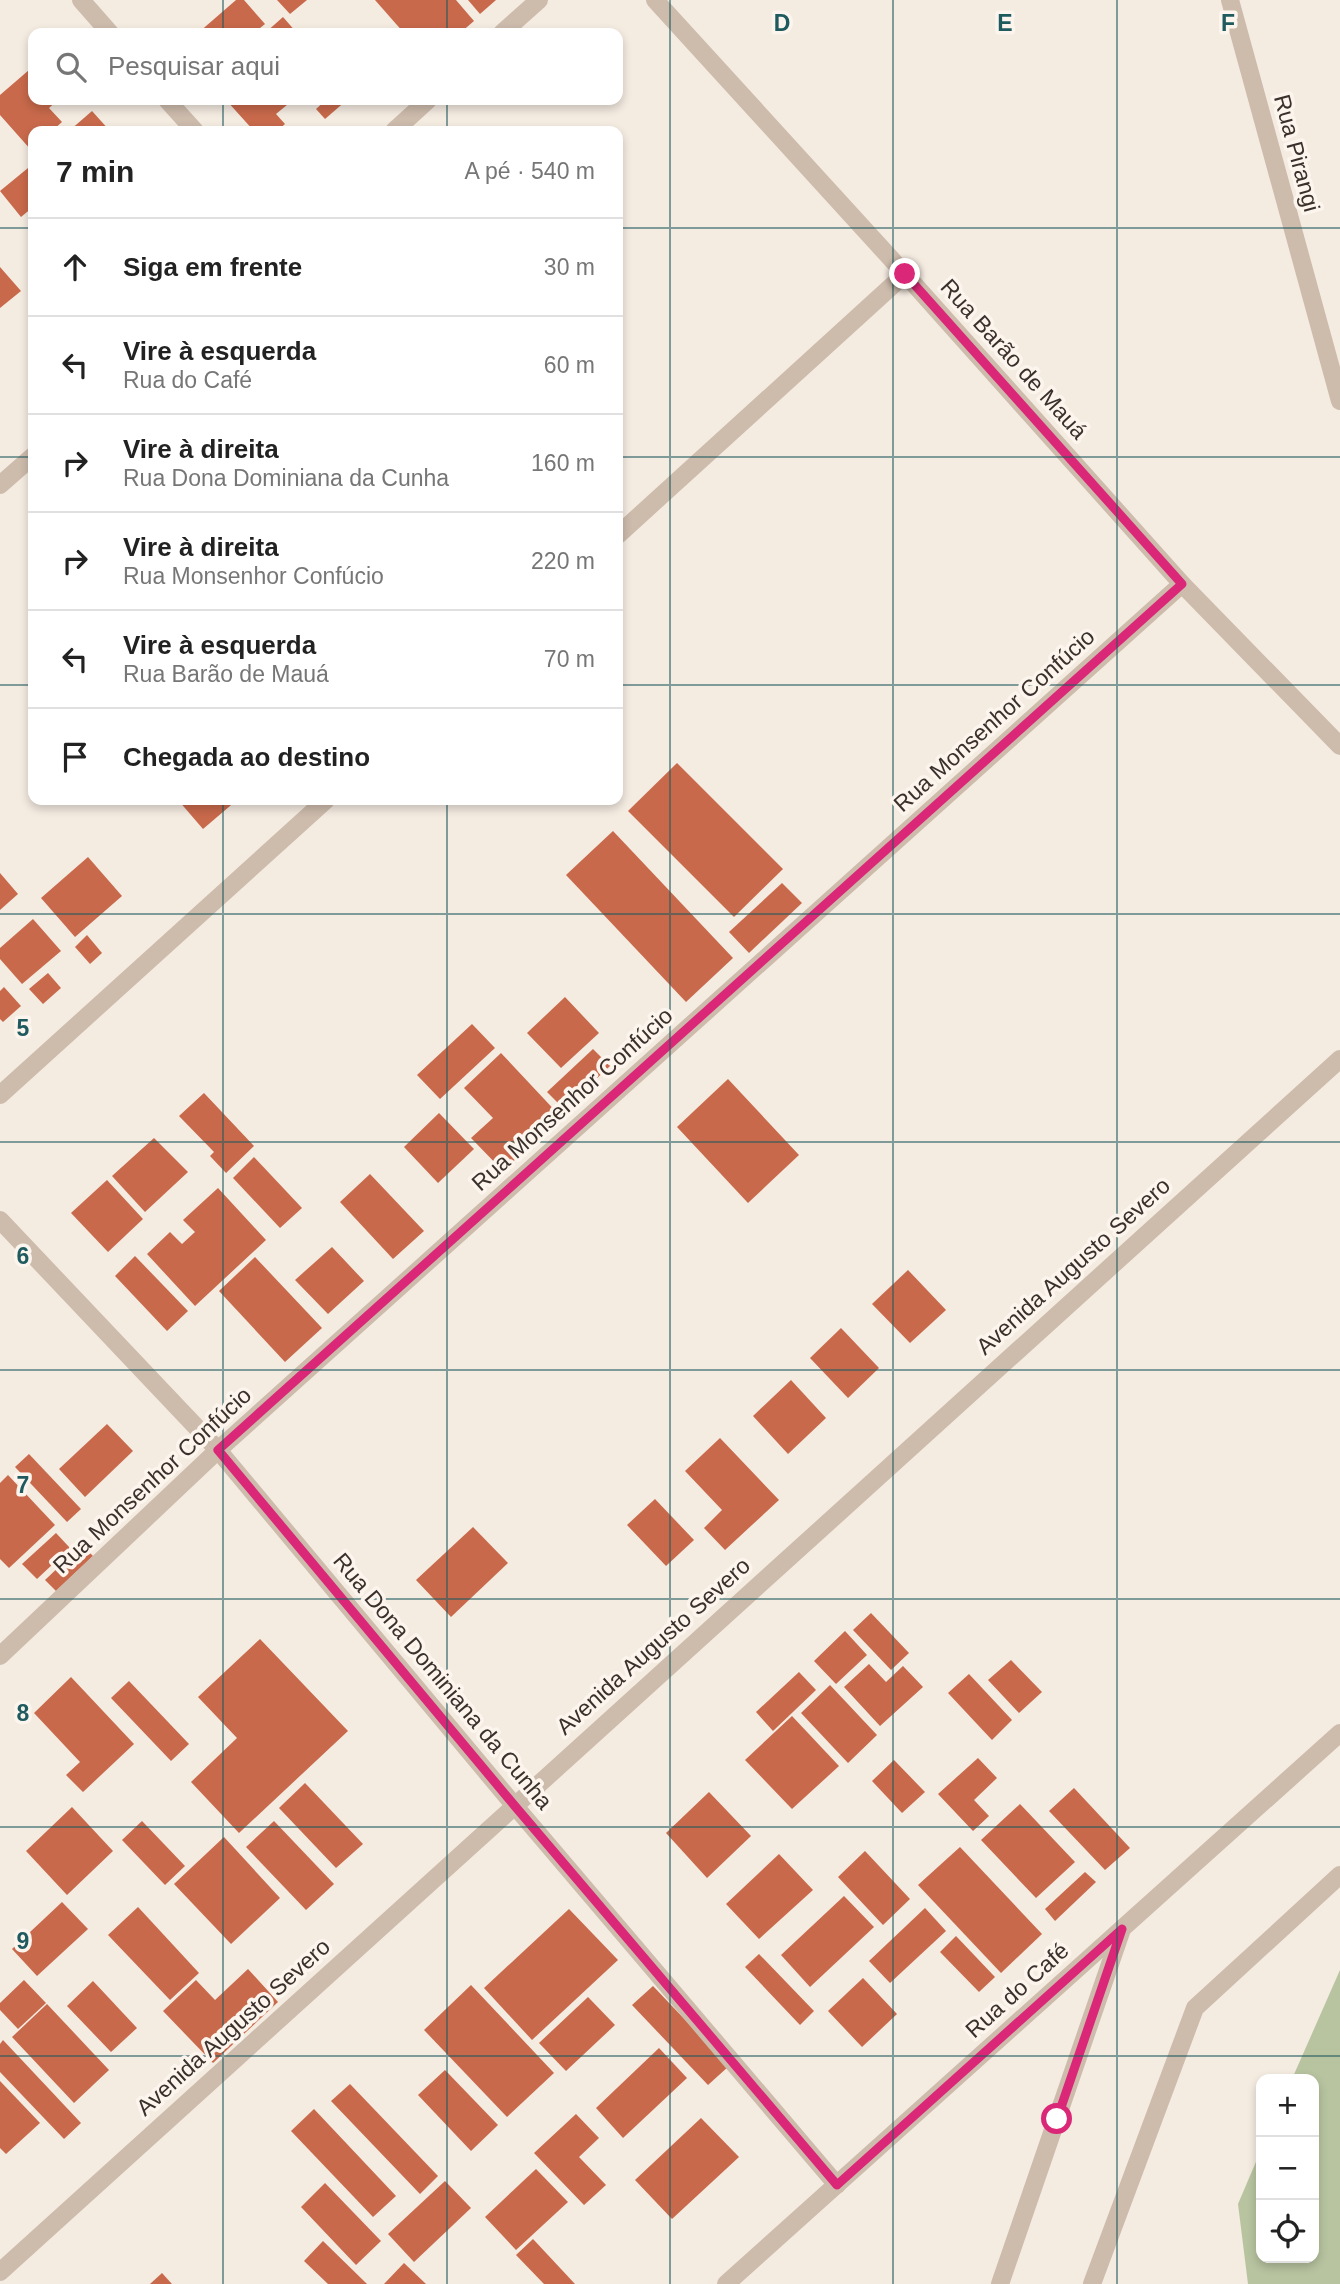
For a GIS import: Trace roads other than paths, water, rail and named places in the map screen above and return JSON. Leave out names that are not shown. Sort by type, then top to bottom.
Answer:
[{"type":"street","points":[[81,0],[106,28]]},
{"type":"street","points":[[508,28],[539,0]]},
{"type":"street","name":"Rua Barão de Mauá","points":[[655,0],[1182,584],[1340,746]]},
{"type":"street","name":"Rua Pirangi","points":[[1230,0],[1340,401]]},
{"type":"street","points":[[172,105],[190,126]]},
{"type":"street","points":[[399,126],[423,105]]},
{"type":"street","points":[[623,530],[905,274]]},
{"type":"street","points":[[0,485],[28,460]]},
{"type":"street","name":"Rua Monsenhor Confúcio","points":[[0,1656],[218,1450],[1182,584]]},
{"type":"street","points":[[0,1095],[320,805]]},
{"type":"street","name":"Avenida Augusto Severo","points":[[0,2272],[1340,1059]]},
{"type":"street","name":"Rua Dona Dominiana da Cunha","points":[[0,1220],[218,1450],[514,1805],[837,2185]]},
{"type":"street","name":"Rua do Café","points":[[726,2284],[1340,1733]]},
{"type":"street","points":[[1092,2284],[1195,2008],[1340,1875]]},
{"type":"street","points":[[1000,2284],[1122,1929]]}]
